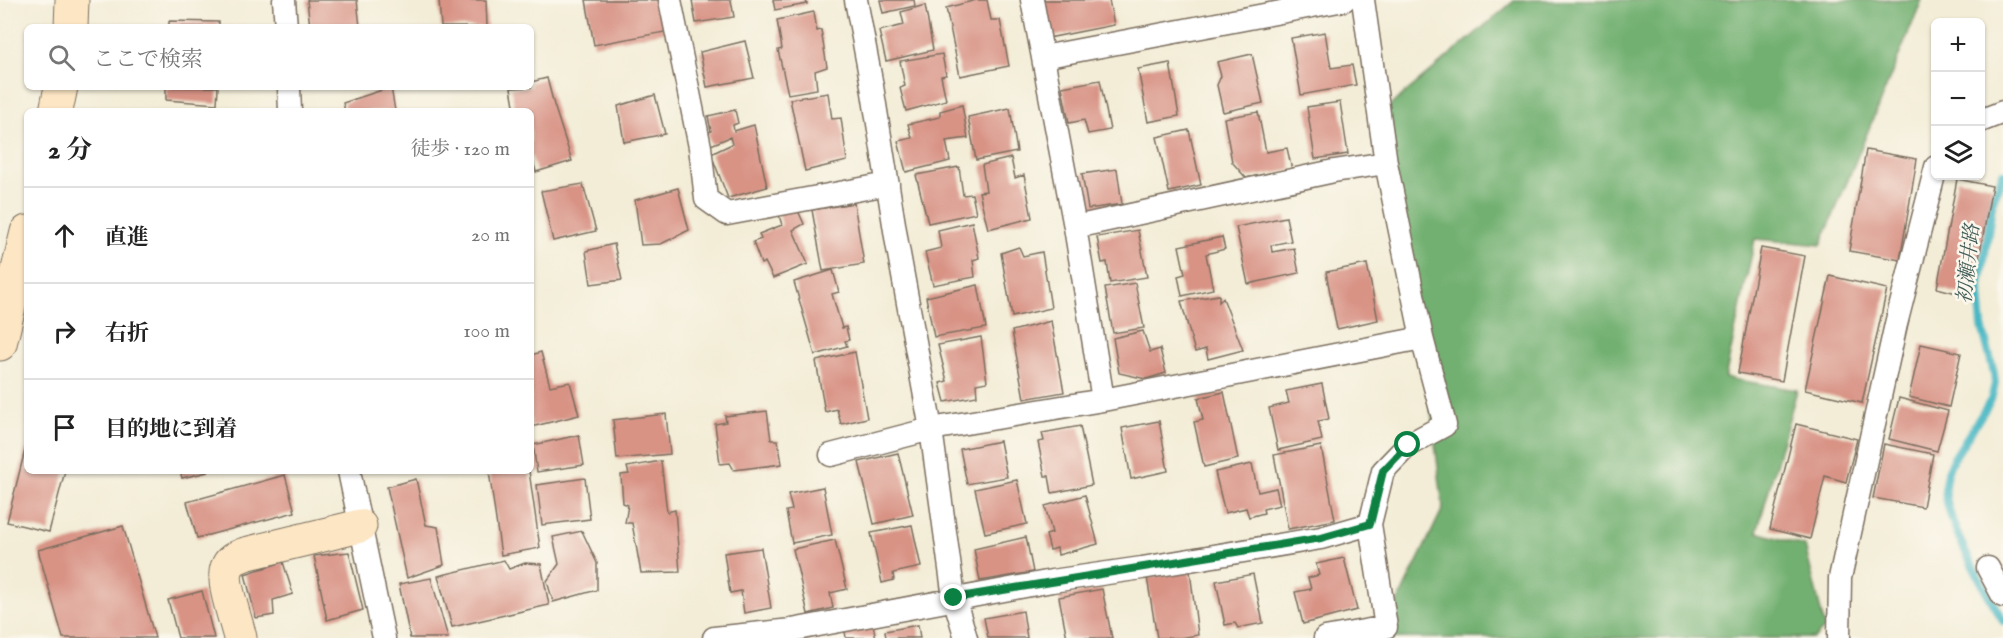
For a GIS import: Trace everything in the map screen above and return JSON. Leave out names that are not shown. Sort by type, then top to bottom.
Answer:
[{"type":"street","points":[[71,24],[72,0]]},
{"type":"street","points":[[284,0],[286,24]]},
{"type":"street","points":[[670,0],[700,147],[706,199],[727,214],[888,184]]},
{"type":"street","points":[[856,0],[931,429],[954,598],[966,638]]},
{"type":"street","points":[[1032,0],[1075,227],[1103,400]]},
{"type":"street","points":[[1043,57],[1344,0]]},
{"type":"street","points":[[1325,638],[1386,627],[1370,524],[1383,471],[1408,445],[1445,425],[1422,338],[1386,163],[1363,0]]},
{"type":"street","points":[[57,108],[60,90]]},
{"type":"street","points":[[289,90],[290,108]]},
{"type":"street","points":[[1985,119],[2003,112]]},
{"type":"street","points":[[1075,227],[1334,171],[1386,163]]},
{"type":"street","points":[[1839,638],[1840,578],[1896,324],[1932,180]]},
{"type":"street","points":[[0,344],[24,244]]},
{"type":"street","points":[[831,455],[931,429],[1103,400],[1422,338]]},
{"type":"street","points":[[350,474],[384,638]]},
{"type":"street","points":[[714,638],[793,634],[954,598],[1321,538],[1370,524]]},
{"type":"street","points":[[240,638],[226,581],[226,569],[232,560],[245,554],[360,526]]},
{"type":"street","points":[[1988,568],[2003,596]]},
{"type":"green space","points":[[1515,0],[1922,0],[1821,245],[1755,239],[1725,378],[1797,390],[1757,532],[1805,546],[1825,628],[1814,638],[1371,638],[1386,626],[1443,508],[1422,338],[1379,115]]},
{"type":"building","points":[[307,0],[357,0],[360,24],[310,24]]},
{"type":"building","points":[[439,0],[486,0],[487,24],[441,24]]},
{"type":"building","points":[[586,0],[659,0],[665,32],[594,45]]},
{"type":"building","points":[[692,0],[731,0],[734,17],[696,23]]},
{"type":"building","points":[[773,0],[806,0],[807,4],[775,10]]},
{"type":"building","points":[[880,0],[914,0],[915,6],[883,13]]},
{"type":"building","points":[[976,0],[987,0],[991,20],[1000,20],[1009,66],[960,76],[946,8]]},
{"type":"building","points":[[1041,0],[1109,0],[1114,25],[1048,38]]},
{"type":"building","points":[[925,5],[933,50],[886,61],[879,31],[904,25],[901,12]]},
{"type":"building","points":[[814,12],[817,31],[821,30],[827,67],[815,71],[817,89],[788,94],[778,50],[782,49],[777,20]]},
{"type":"building","points":[[169,21],[219,22],[219,24],[169,24]]},
{"type":"building","points":[[1325,32],[1331,68],[1352,65],[1356,85],[1301,95],[1291,38]]},
{"type":"building","points":[[745,41],[754,78],[707,87],[700,52]]},
{"type":"building","points":[[942,54],[946,75],[941,76],[946,100],[906,111],[900,88],[905,86],[900,61]]},
{"type":"building","points":[[1252,54],[1263,103],[1223,112],[1217,85],[1221,76],[1217,62]]},
{"type":"building","points":[[1170,63],[1179,116],[1148,122],[1138,69]]},
{"type":"building","points":[[547,78],[572,161],[536,172],[534,108],[514,108],[511,90],[534,90],[534,81]]},
{"type":"building","points":[[1100,80],[1110,130],[1088,134],[1084,120],[1069,123],[1062,87]]},
{"type":"building","points":[[166,90],[218,90],[217,104],[166,100]]},
{"type":"building","points":[[382,90],[392,90],[394,108],[344,108],[343,103]]},
{"type":"building","points":[[828,93],[832,119],[841,118],[847,161],[805,171],[790,99]]},
{"type":"building","points":[[655,95],[665,134],[624,142],[618,106]]},
{"type":"building","points":[[1340,102],[1348,154],[1315,159],[1307,107]]},
{"type":"building","points":[[962,105],[968,138],[946,141],[950,161],[906,172],[898,141],[912,138],[908,124],[940,117],[940,111]]},
{"type":"building","points":[[1010,108],[1017,152],[976,160],[968,117]]},
{"type":"building","points":[[735,110],[738,123],[733,125],[734,131],[754,125],[767,187],[728,198],[711,154],[732,144],[730,137],[711,145],[707,134],[711,131],[708,116]]},
{"type":"building","points":[[1258,112],[1266,152],[1287,148],[1292,170],[1246,178],[1232,162],[1224,118]]},
{"type":"building","points":[[1189,130],[1201,185],[1169,192],[1157,137]]},
{"type":"building","points":[[1866,150],[1917,159],[1900,260],[1849,251]]},
{"type":"building","points":[[1011,158],[1015,178],[1024,175],[1032,218],[988,229],[979,192],[986,191],[982,165]]},
{"type":"building","points":[[959,167],[963,195],[972,194],[976,213],[928,223],[916,175]]},
{"type":"building","points":[[1117,169],[1122,204],[1088,209],[1082,174]]},
{"type":"building","points":[[1957,180],[1992,186],[1972,297],[1937,288]]},
{"type":"building","points":[[583,184],[596,231],[553,241],[541,191]]},
{"type":"building","points":[[678,188],[689,230],[661,244],[641,245],[635,200]]},
{"type":"building","points":[[854,203],[864,264],[823,271],[812,210]]},
{"type":"building","points":[[796,206],[804,224],[793,230],[808,264],[773,278],[765,262],[761,264],[753,242],[761,239],[759,234],[782,225],[778,212]]},
{"type":"building","points":[[1286,217],[1291,241],[1271,245],[1272,252],[1294,248],[1299,273],[1248,284],[1236,227]]},
{"type":"building","points":[[972,222],[979,258],[973,260],[975,277],[933,285],[925,252],[941,248],[938,230]]},
{"type":"building","points":[[1138,230],[1147,277],[1110,283],[1107,262],[1102,263],[1097,237]]},
{"type":"building","points":[[1222,237],[1225,249],[1206,254],[1213,289],[1182,296],[1178,276],[1185,274],[1179,246]]},
{"type":"building","points":[[614,244],[622,280],[591,284],[586,251]]},
{"type":"building","points":[[1019,247],[1023,256],[1042,252],[1051,308],[1012,317],[1001,253]]},
{"type":"building","points":[[1761,248],[1805,256],[1782,381],[1738,373]]},
{"type":"building","points":[[1367,264],[1378,320],[1337,329],[1326,272]]},
{"type":"building","points":[[833,270],[839,292],[832,294],[842,328],[846,327],[849,340],[845,341],[847,346],[815,355],[794,282]]},
{"type":"building","points":[[1830,276],[1887,289],[1862,403],[1805,390]]},
{"type":"building","points":[[1135,283],[1144,328],[1113,333],[1105,288]]},
{"type":"building","points":[[978,285],[986,328],[934,337],[926,297]]},
{"type":"building","points":[[1219,295],[1219,302],[1223,298],[1243,350],[1208,359],[1206,349],[1195,352],[1181,301]]},
{"type":"building","points":[[1051,321],[1064,392],[1024,399],[1012,331]]},
{"type":"building","points":[[1143,331],[1150,352],[1160,349],[1166,373],[1146,379],[1119,373],[1113,338]]},
{"type":"building","points":[[981,337],[987,382],[976,384],[977,396],[945,402],[940,383],[947,381],[938,345]]},
{"type":"building","points":[[1921,344],[1961,353],[1949,407],[1909,397]]},
{"type":"building","points":[[541,352],[550,386],[570,382],[579,415],[534,426],[534,354]]},
{"type":"building","points":[[855,352],[867,418],[841,424],[837,409],[825,412],[816,361]]},
{"type":"building","points":[[1322,384],[1329,419],[1318,421],[1322,440],[1278,450],[1269,408],[1289,403],[1286,391]]},
{"type":"building","points":[[1224,392],[1238,459],[1204,467],[1194,422],[1203,420],[1198,398]]},
{"type":"building","points":[[1899,398],[1948,411],[1937,451],[1889,439]]},
{"type":"building","points":[[767,411],[771,440],[778,440],[782,464],[734,470],[730,463],[720,464],[715,424],[726,422],[725,416]]},
{"type":"building","points":[[666,414],[670,454],[617,459],[613,420]]},
{"type":"building","points":[[1159,421],[1168,471],[1131,479],[1122,428]]},
{"type":"building","points":[[1796,424],[1857,439],[1846,482],[1825,476],[1810,539],[1770,529]]},
{"type":"building","points":[[1080,426],[1092,485],[1052,493],[1049,476],[1045,476],[1038,442],[1044,441],[1042,433]]},
{"type":"building","points":[[579,435],[584,465],[537,472],[534,445]]},
{"type":"building","points":[[1000,441],[1007,477],[967,484],[960,449]]},
{"type":"building","points":[[1884,444],[1933,454],[1923,507],[1873,498]]},
{"type":"building","points":[[1321,446],[1335,520],[1288,529],[1274,455]]},
{"type":"building","points":[[898,453],[913,515],[874,524],[859,462]]},
{"type":"building","points":[[24,454],[24,474],[64,474],[49,532],[7,522]]},
{"type":"building","points":[[661,461],[667,512],[675,510],[680,572],[641,573],[632,523],[625,523],[628,505],[623,503],[621,475],[629,474],[627,467]]},
{"type":"building","points":[[1252,464],[1258,492],[1276,488],[1280,505],[1263,509],[1264,513],[1249,517],[1246,508],[1225,513],[1215,472]]},
{"type":"building","points":[[181,474],[199,474],[182,478]]},
{"type":"building","points":[[489,474],[529,474],[540,548],[501,555]]},
{"type":"building","points":[[285,475],[295,512],[197,538],[187,502]]},
{"type":"building","points":[[585,478],[590,519],[542,525],[537,485]]},
{"type":"building","points":[[416,479],[426,525],[438,527],[444,565],[407,578],[387,487]]},
{"type":"building","points":[[1017,480],[1027,524],[985,533],[975,489]]},
{"type":"building","points":[[823,487],[832,535],[792,543],[786,511],[792,510],[788,494]]},
{"type":"building","points":[[1085,495],[1098,544],[1058,555],[1057,548],[1050,550],[1046,535],[1052,533],[1045,506]]},
{"type":"building","points":[[912,525],[921,567],[893,573],[894,580],[882,583],[871,533]]},
{"type":"building","points":[[123,526],[155,638],[63,638],[38,550]]},
{"type":"building","points":[[582,531],[597,563],[597,590],[553,602],[547,581],[559,564],[553,537]]},
{"type":"building","points":[[1026,537],[1033,572],[980,581],[974,549]]},
{"type":"building","points":[[835,540],[847,589],[830,593],[833,608],[808,614],[793,549]]},
{"type":"building","points":[[761,548],[771,608],[744,613],[741,591],[730,593],[724,553]]},
{"type":"building","points":[[349,552],[363,610],[327,620],[314,556]]},
{"type":"building","points":[[1344,558],[1357,610],[1303,624],[1295,592],[1311,589],[1308,578],[1319,575],[1316,564]]},
{"type":"building","points":[[504,560],[509,569],[525,563],[541,564],[549,605],[452,627],[438,576]]},
{"type":"building","points":[[283,562],[293,594],[273,600],[274,615],[256,618],[245,574]]},
{"type":"building","points":[[1190,571],[1198,635],[1157,638],[1147,577]]},
{"type":"building","points":[[1253,574],[1263,623],[1238,628],[1235,623],[1225,625],[1216,581]]},
{"type":"building","points":[[431,578],[448,638],[410,638],[399,584]]},
{"type":"building","points":[[1102,589],[1112,638],[1067,638],[1059,597]]},
{"type":"building","points":[[202,591],[214,638],[178,638],[168,600]]},
{"type":"building","points":[[1023,611],[1027,638],[988,638],[984,618]]},
{"type":"building","points":[[873,625],[876,638],[846,638],[845,631]]},
{"type":"building","points":[[918,625],[920,638],[886,638],[885,631]]},
{"type":"waterway","name":"初瀬井路","points":[[2003,174],[1993,200],[1979,293],[1982,326],[1995,384],[1991,400],[1952,461],[1945,488],[1947,503],[1959,538],[2003,621]]},
{"type":"route","points":[[954,598],[1321,538],[1370,524],[1383,471],[1408,445]]}]
